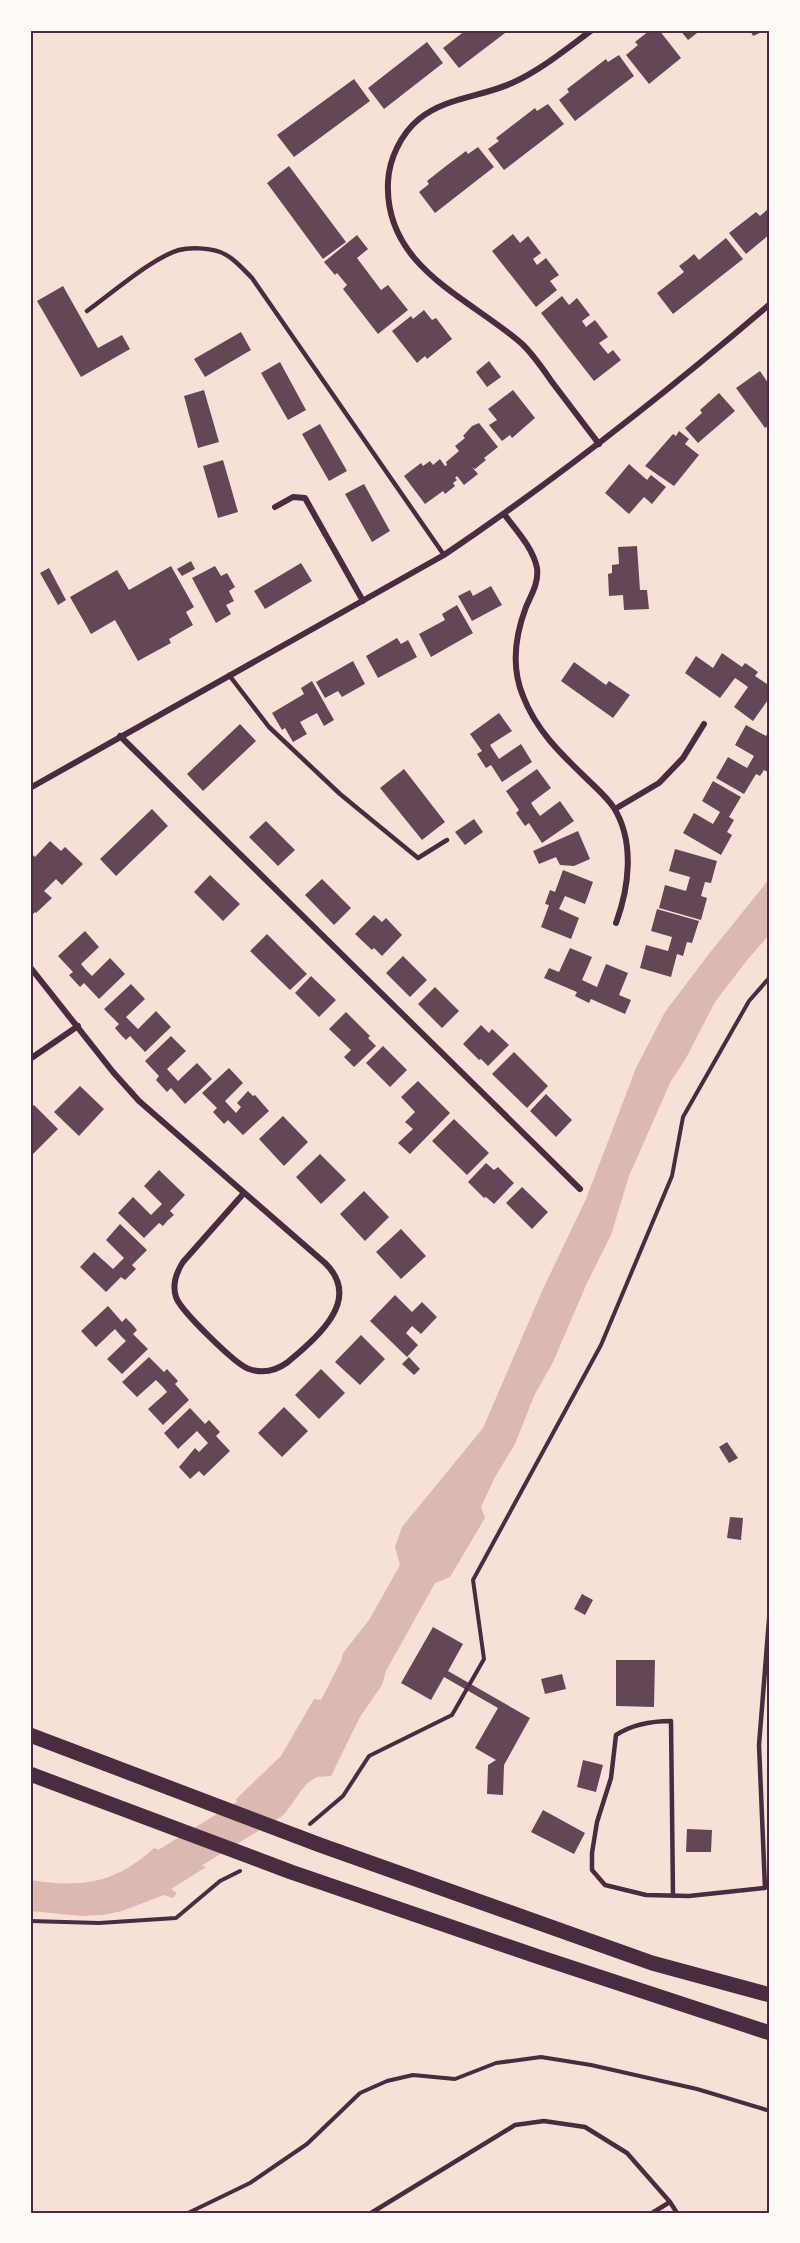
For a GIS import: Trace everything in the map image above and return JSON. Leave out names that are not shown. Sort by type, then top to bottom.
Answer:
[{"type":"highway","points":[[30,1735],[320,1845],[652,1963],[770,1995]]},
{"type":"highway","points":[[30,1774],[291,1872],[527,1954],[770,2033]]},
{"type":"highway","points":[[652,1963],[770,1991]]},
{"type":"street","points":[[592,30],[530,74],[496,89],[447,103],[418,120],[397,148],[391,163],[387,190],[392,218],[404,244],[417,260],[444,288],[522,345],[599,444]]},
{"type":"street","points":[[30,788],[444,555],[599,444],[770,304]]},
{"type":"street","points":[[275,507],[293,496],[305,498],[363,601]]},
{"type":"street","points":[[504,514],[529,549],[537,570],[537,580],[516,643],[515,659],[521,693],[537,726],[550,744],[615,809],[624,835],[628,862],[626,888],[616,923]]},
{"type":"street","points":[[615,809],[659,783],[683,758],[704,724]]},
{"type":"street","points":[[120,736],[580,1189]]},
{"type":"street","points":[[30,967],[113,1072],[139,1101],[332,1270],[339,1287],[338,1305],[331,1320],[288,1362],[274,1370],[251,1370],[234,1360],[182,1309],[175,1297],[176,1274],[183,1262],[244,1193]]},
{"type":"street","points":[[30,1059],[78,1026]]},
{"type":"lane","points":[[87,311],[162,257],[181,249],[220,252],[236,262],[252,278],[444,555]]},
{"type":"lane","points":[[229,675],[269,727],[340,794],[418,858],[447,840]]},
{"type":"lane","points":[[673,1896],[671,1721],[654,1721],[627,1728],[615,1735],[611,1778],[597,1822],[592,1852],[592,1870],[605,1885],[646,1895],[673,1896],[765,1888],[759,1745],[770,1607]]},
{"type":"lane","points":[[371,2213],[515,2125],[544,2121],[585,2127],[627,2153],[677,2213]]},
{"type":"lane","points":[[652,2213],[670,2202]]},
{"type":"path","points":[[310,1825],[343,1796],[369,1756],[452,1715],[484,1659],[473,1580],[601,1345],[672,1176],[683,1117],[749,1000],[770,977]]},
{"type":"path","points":[[30,1921],[99,1923],[176,1918],[220,1881],[248,1867]]},
{"type":"path","points":[[188,2213],[249,2183],[307,2145],[360,2093],[387,2081],[413,2075],[455,2079],[496,2063],[541,2057],[591,2065],[697,2089],[770,2111]]},
{"type":"shaded area","points":[[770,878],[770,934],[715,1002],[685,1060],[671,1081],[629,1176],[611,1235],[587,1283],[553,1362],[534,1396],[515,1444],[495,1477],[481,1507],[485,1518],[450,1577],[435,1583],[386,1671],[382,1685],[360,1717],[331,1776],[317,1777],[309,1782],[289,1802],[272,1814],[235,1800],[281,1756],[314,1699],[321,1700],[343,1653],[369,1620],[400,1565],[395,1547],[402,1527],[483,1428],[543,1289],[586,1199],[636,1068],[665,1012]]},
{"type":"shaded area","points":[[154,1848],[206,1867],[171,1889],[177,1893],[173,1898],[164,1895],[122,1911],[81,1916],[30,1911],[30,1880],[81,1883],[96,1880],[125,1869]]},
{"type":"building","points":[[466,30],[509,30],[459,68],[443,48]]},
{"type":"building","points":[[650,30],[659,30],[681,58],[649,84],[626,55],[638,45],[635,42]]},
{"type":"building","points":[[680,30],[701,30],[688,40]]},
{"type":"building","points":[[750,30],[766,30],[753,36]]},
{"type":"building","points":[[427,42],[443,63],[384,109],[368,88]]},
{"type":"building","points":[[619,55],[634,76],[575,121],[559,100],[569,92],[567,89],[606,59],[608,62]]},
{"type":"building","points":[[354,79],[370,101],[294,157],[277,135]]},
{"type":"building","points":[[548,104],[564,124],[504,170],[488,149],[499,141],[496,138],[535,108],[537,111]]},
{"type":"building","points":[[478,147],[494,167],[435,213],[419,192],[429,184],[427,181],[446,166],[466,151],[468,154]]},
{"type":"building","points":[[289,166],[346,242],[323,259],[267,183]]},
{"type":"building","points":[[768,209],[770,234],[746,254],[729,233],[756,212],[760,216]]},
{"type":"building","points":[[513,234],[520,243],[528,236],[541,253],[533,259],[537,265],[546,258],[559,275],[550,281],[557,290],[536,307],[492,251]]},
{"type":"building","points":[[357,235],[368,249],[357,258],[381,290],[388,285],[408,310],[378,334],[343,289],[347,285],[324,262]]},
{"type":"building","points":[[726,238],[743,259],[673,314],[657,293],[684,272],[679,266],[694,254],[699,260]]},
{"type":"building","points":[[63,286],[98,348],[122,335],[130,349],[81,377],[37,301]]},
{"type":"building","points":[[562,296],[569,305],[577,298],[590,315],[582,321],[586,327],[595,320],[608,337],[599,343],[608,354],[613,350],[621,360],[594,381],[541,313]]},
{"type":"building","points":[[424,310],[432,320],[436,318],[452,339],[427,359],[425,356],[417,363],[392,331],[411,316],[413,319]]},
{"type":"building","points":[[241,332],[251,350],[205,377],[194,359]]},
{"type":"building","points":[[489,361],[501,377],[487,387],[476,372]]},
{"type":"building","points":[[280,362],[306,410],[288,420],[261,373]]},
{"type":"building","points":[[760,371],[770,386],[770,425],[765,428],[736,388]]},
{"type":"building","points":[[204,390],[219,442],[198,448],[184,396]]},
{"type":"building","points":[[513,390],[535,418],[512,438],[510,435],[502,441],[489,425],[497,420],[488,409]]},
{"type":"building","points":[[719,393],[735,411],[698,443],[685,428]]},
{"type":"building","points":[[479,423],[498,447],[475,469],[472,467],[478,474],[464,485],[457,476],[455,478],[457,480],[453,483],[455,486],[445,494],[443,491],[425,504],[404,476],[421,463],[423,466],[430,461],[433,465],[440,459],[445,466],[447,465],[446,462],[459,451],[455,446],[465,438],[463,436],[472,426]]},
{"type":"building","points":[[320,424],[347,471],[329,481],[302,434]]},
{"type":"building","points":[[679,431],[689,439],[685,444],[699,455],[674,486],[645,466],[673,434],[676,436]]},
{"type":"building","points":[[223,460],[238,512],[218,518],[203,466]]},
{"type":"building","points":[[629,464],[647,480],[651,475],[666,487],[652,504],[644,497],[629,514],[605,493]]},
{"type":"building","points":[[364,484],[390,531],[372,542],[345,494]]},
{"type":"building","points":[[637,546],[640,590],[647,590],[649,609],[624,610],[623,595],[609,596],[608,574],[612,573],[612,565],[619,564],[618,547]]},
{"type":"building","points":[[191,561],[195,569],[182,576],[177,569]]},
{"type":"building","points":[[301,563],[312,581],[265,609],[254,591]]},
{"type":"building","points":[[171,566],[194,607],[186,612],[193,625],[169,639],[171,643],[138,661],[115,620],[91,634],[70,597],[117,570],[129,590]]},
{"type":"building","points":[[215,566],[221,576],[227,573],[235,587],[229,591],[234,601],[226,605],[231,614],[216,623],[192,578]]},
{"type":"building","points":[[49,568],[66,600],[58,605],[40,573]]},
{"type":"building","points":[[491,586],[502,605],[472,621],[458,596],[470,590],[473,596]]},
{"type":"building","points":[[457,605],[473,633],[431,657],[419,634],[445,620],[442,614]]},
{"type":"building","points":[[397,638],[401,644],[408,640],[417,657],[378,678],[366,656]]},
{"type":"building","points":[[722,653],[742,667],[745,663],[751,667],[758,672],[755,676],[770,686],[770,697],[753,721],[734,707],[748,687],[741,682],[735,678],[720,698],[685,673],[696,656],[713,668]]},
{"type":"building","points":[[353,661],[365,684],[342,697],[338,691],[325,698],[316,682]]},
{"type":"building","points":[[574,662],[606,685],[609,681],[630,695],[613,718],[561,681]]},
{"type":"building","points":[[312,681],[334,720],[324,726],[317,713],[300,722],[307,734],[293,742],[285,728],[282,730],[272,713],[304,694],[301,688]]},
{"type":"building","points":[[499,713],[512,731],[490,745],[499,759],[521,744],[532,762],[502,782],[491,765],[486,768],[477,754],[482,751],[470,734]]},
{"type":"building","points":[[240,724],[256,741],[203,791],[187,774]]},
{"type":"building","points":[[746,725],[766,736],[770,728],[770,773],[764,770],[760,776],[756,774],[744,794],[716,778],[728,757],[747,768],[754,756],[735,745]]},
{"type":"building","points":[[404,769],[445,822],[422,840],[380,788]]},
{"type":"building","points":[[537,769],[551,788],[531,803],[535,809],[540,816],[560,801],[574,821],[542,843],[529,823],[525,826],[516,813],[519,810],[506,791]]},
{"type":"building","points":[[713,781],[741,797],[729,817],[734,820],[727,832],[732,835],[721,855],[683,833],[694,813],[713,824],[720,812],[702,801]]},
{"type":"building","points":[[152,809],[168,826],[116,876],[100,859]]},
{"type":"building","points":[[474,819],[483,832],[465,845],[455,832]]},
{"type":"building","points":[[266,821],[295,850],[278,866],[249,837]]},
{"type":"building","points":[[578,831],[590,859],[574,866],[560,865],[556,857],[539,864],[533,851]]},
{"type":"building","points":[[50,841],[61,851],[65,847],[83,864],[62,885],[56,879],[44,891],[52,898],[30,917],[30,856],[32,854],[35,857]]},
{"type":"building","points":[[675,849],[717,861],[711,883],[705,882],[701,896],[707,898],[701,920],[659,908],[665,885],[686,891],[690,877],[669,871]]},
{"type":"building","points":[[563,870],[593,882],[585,904],[565,896],[559,909],[579,918],[571,939],[541,927],[549,905],[545,904],[550,890],[555,892]]},
{"type":"building","points":[[210,875],[240,904],[223,921],[194,892]]},
{"type":"building","points":[[322,879],[351,908],[334,925],[305,895]]},
{"type":"building","points":[[657,909],[699,921],[692,943],[687,942],[683,956],[677,954],[671,977],[640,968],[646,945],[668,951],[672,937],[651,931]]},
{"type":"building","points":[[374,915],[382,922],[386,918],[402,935],[382,956],[355,934]]},
{"type":"building","points":[[85,931],[99,947],[81,964],[86,970],[92,976],[110,958],[125,974],[99,999],[84,983],[80,987],[69,975],[73,972],[58,956]]},
{"type":"building","points":[[267,934],[307,974],[290,990],[250,951]]},
{"type":"building","points":[[570,948],[592,957],[582,980],[597,987],[606,964],[628,973],[619,995],[631,1000],[625,1014],[591,999],[589,1003],[575,996],[577,992],[544,978],[549,968],[559,972]]},
{"type":"building","points":[[403,956],[427,980],[410,997],[386,973]]},
{"type":"building","points":[[311,976],[336,1000],[319,1017],[295,993]]},
{"type":"building","points":[[131,984],[145,999],[126,1017],[138,1029],[156,1011],[171,1027],[145,1052],[130,1036],[126,1040],[120,1034],[115,1028],[119,1024],[104,1009]]},
{"type":"building","points":[[435,987],[459,1011],[442,1028],[418,1004]]},
{"type":"building","points":[[346,1012],[370,1036],[368,1038],[376,1046],[354,1067],[344,1057],[351,1050],[329,1029]]},
{"type":"building","points":[[481,1025],[489,1033],[492,1029],[509,1045],[488,1066],[463,1044]]},
{"type":"building","points":[[171,1036],[186,1051],[167,1069],[178,1081],[197,1063],[212,1079],[185,1104],[171,1088],[167,1092],[156,1080],[159,1076],[145,1061]]},
{"type":"building","points":[[383,1046],[407,1070],[390,1087],[366,1063]]},
{"type":"building","points":[[514,1052],[548,1086],[527,1108],[492,1074]]},
{"type":"building","points":[[229,1068],[243,1083],[225,1101],[236,1113],[241,1107],[237,1103],[248,1091],[253,1096],[255,1095],[269,1111],[243,1135],[228,1120],[224,1124],[213,1112],[217,1108],[202,1093]]},
{"type":"building","points":[[418,1081],[450,1113],[410,1154],[398,1143],[413,1129],[405,1122],[415,1112],[401,1097]]},
{"type":"building","points":[[80,1086],[104,1109],[79,1136],[54,1112]]},
{"type":"building","points":[[546,1094],[572,1120],[556,1137],[530,1111]]},
{"type":"building","points":[[34,1105],[58,1129],[32,1155],[30,1153],[30,1109]]},
{"type":"building","points":[[283,1116],[308,1142],[284,1166],[259,1139]]},
{"type":"building","points":[[454,1119],[489,1153],[467,1175],[432,1141]]},
{"type":"building","points":[[320,1154],[346,1180],[321,1204],[296,1177]]},
{"type":"building","points":[[486,1163],[494,1170],[498,1167],[514,1183],[494,1204],[486,1197],[484,1198],[468,1182]]},
{"type":"building","points":[[159,1170],[185,1195],[170,1211],[174,1215],[163,1226],[159,1223],[144,1238],[118,1213],[133,1197],[151,1215],[162,1204],[144,1186]]},
{"type":"building","points":[[522,1187],[548,1212],[532,1229],[506,1203]]},
{"type":"building","points":[[364,1191],[389,1217],[365,1241],[340,1214]]},
{"type":"building","points":[[120,1224],[147,1250],[132,1265],[136,1269],[125,1280],[121,1277],[106,1292],[80,1267],[94,1252],[113,1269],[124,1258],[106,1240]]},
{"type":"building","points":[[401,1229],[426,1256],[401,1279],[376,1252]]},
{"type":"building","points":[[395,1295],[412,1312],[422,1302],[437,1317],[421,1334],[412,1326],[406,1333],[418,1345],[407,1357],[370,1321]]},
{"type":"building","points":[[108,1306],[122,1322],[126,1318],[132,1324],[137,1330],[133,1334],[148,1349],[122,1374],[107,1359],[126,1341],[115,1329],[96,1347],[81,1331]]},
{"type":"building","points":[[361,1335],[385,1359],[360,1385],[335,1362]]},
{"type":"building","points":[[149,1357],[164,1372],[167,1369],[178,1381],[175,1384],[189,1400],[163,1425],[148,1409],[167,1392],[162,1386],[156,1380],[137,1397],[122,1382]]},
{"type":"building","points":[[409,1357],[420,1369],[414,1375],[402,1364]]},
{"type":"building","points":[[321,1369],[345,1393],[319,1419],[295,1395]]},
{"type":"building","points":[[284,1407],[308,1431],[282,1457],[258,1433]]},
{"type":"building","points":[[190,1408],[205,1424],[209,1420],[220,1432],[216,1436],[230,1451],[204,1476],[199,1471],[190,1479],[179,1467],[195,1448],[199,1452],[208,1443],[197,1431],[178,1449],[164,1433]]},
{"type":"building","points":[[727,1442],[738,1458],[729,1463],[719,1447]]},
{"type":"building","points":[[730,1517],[743,1518],[741,1540],[727,1538]]},
{"type":"building","points":[[582,1594],[593,1600],[585,1615],[574,1609]]},
{"type":"building","points":[[433,1627],[463,1644],[448,1671],[530,1718],[504,1765],[503,1795],[487,1794],[488,1765],[496,1760],[475,1748],[498,1708],[444,1677],[431,1700],[401,1683]]},
{"type":"building","points":[[616,1660],[655,1660],[654,1707],[616,1706]]},
{"type":"building","points":[[562,1674],[566,1689],[545,1694],[541,1679]]},
{"type":"building","points":[[583,1760],[603,1765],[596,1792],[577,1787]]},
{"type":"building","points":[[543,1810],[585,1833],[574,1854],[531,1832]]},
{"type":"building","points":[[687,1829],[712,1830],[711,1852],[686,1852]]},
{"type":"waterway","points":[[137,1884],[271,1802],[291,1774]]}]
